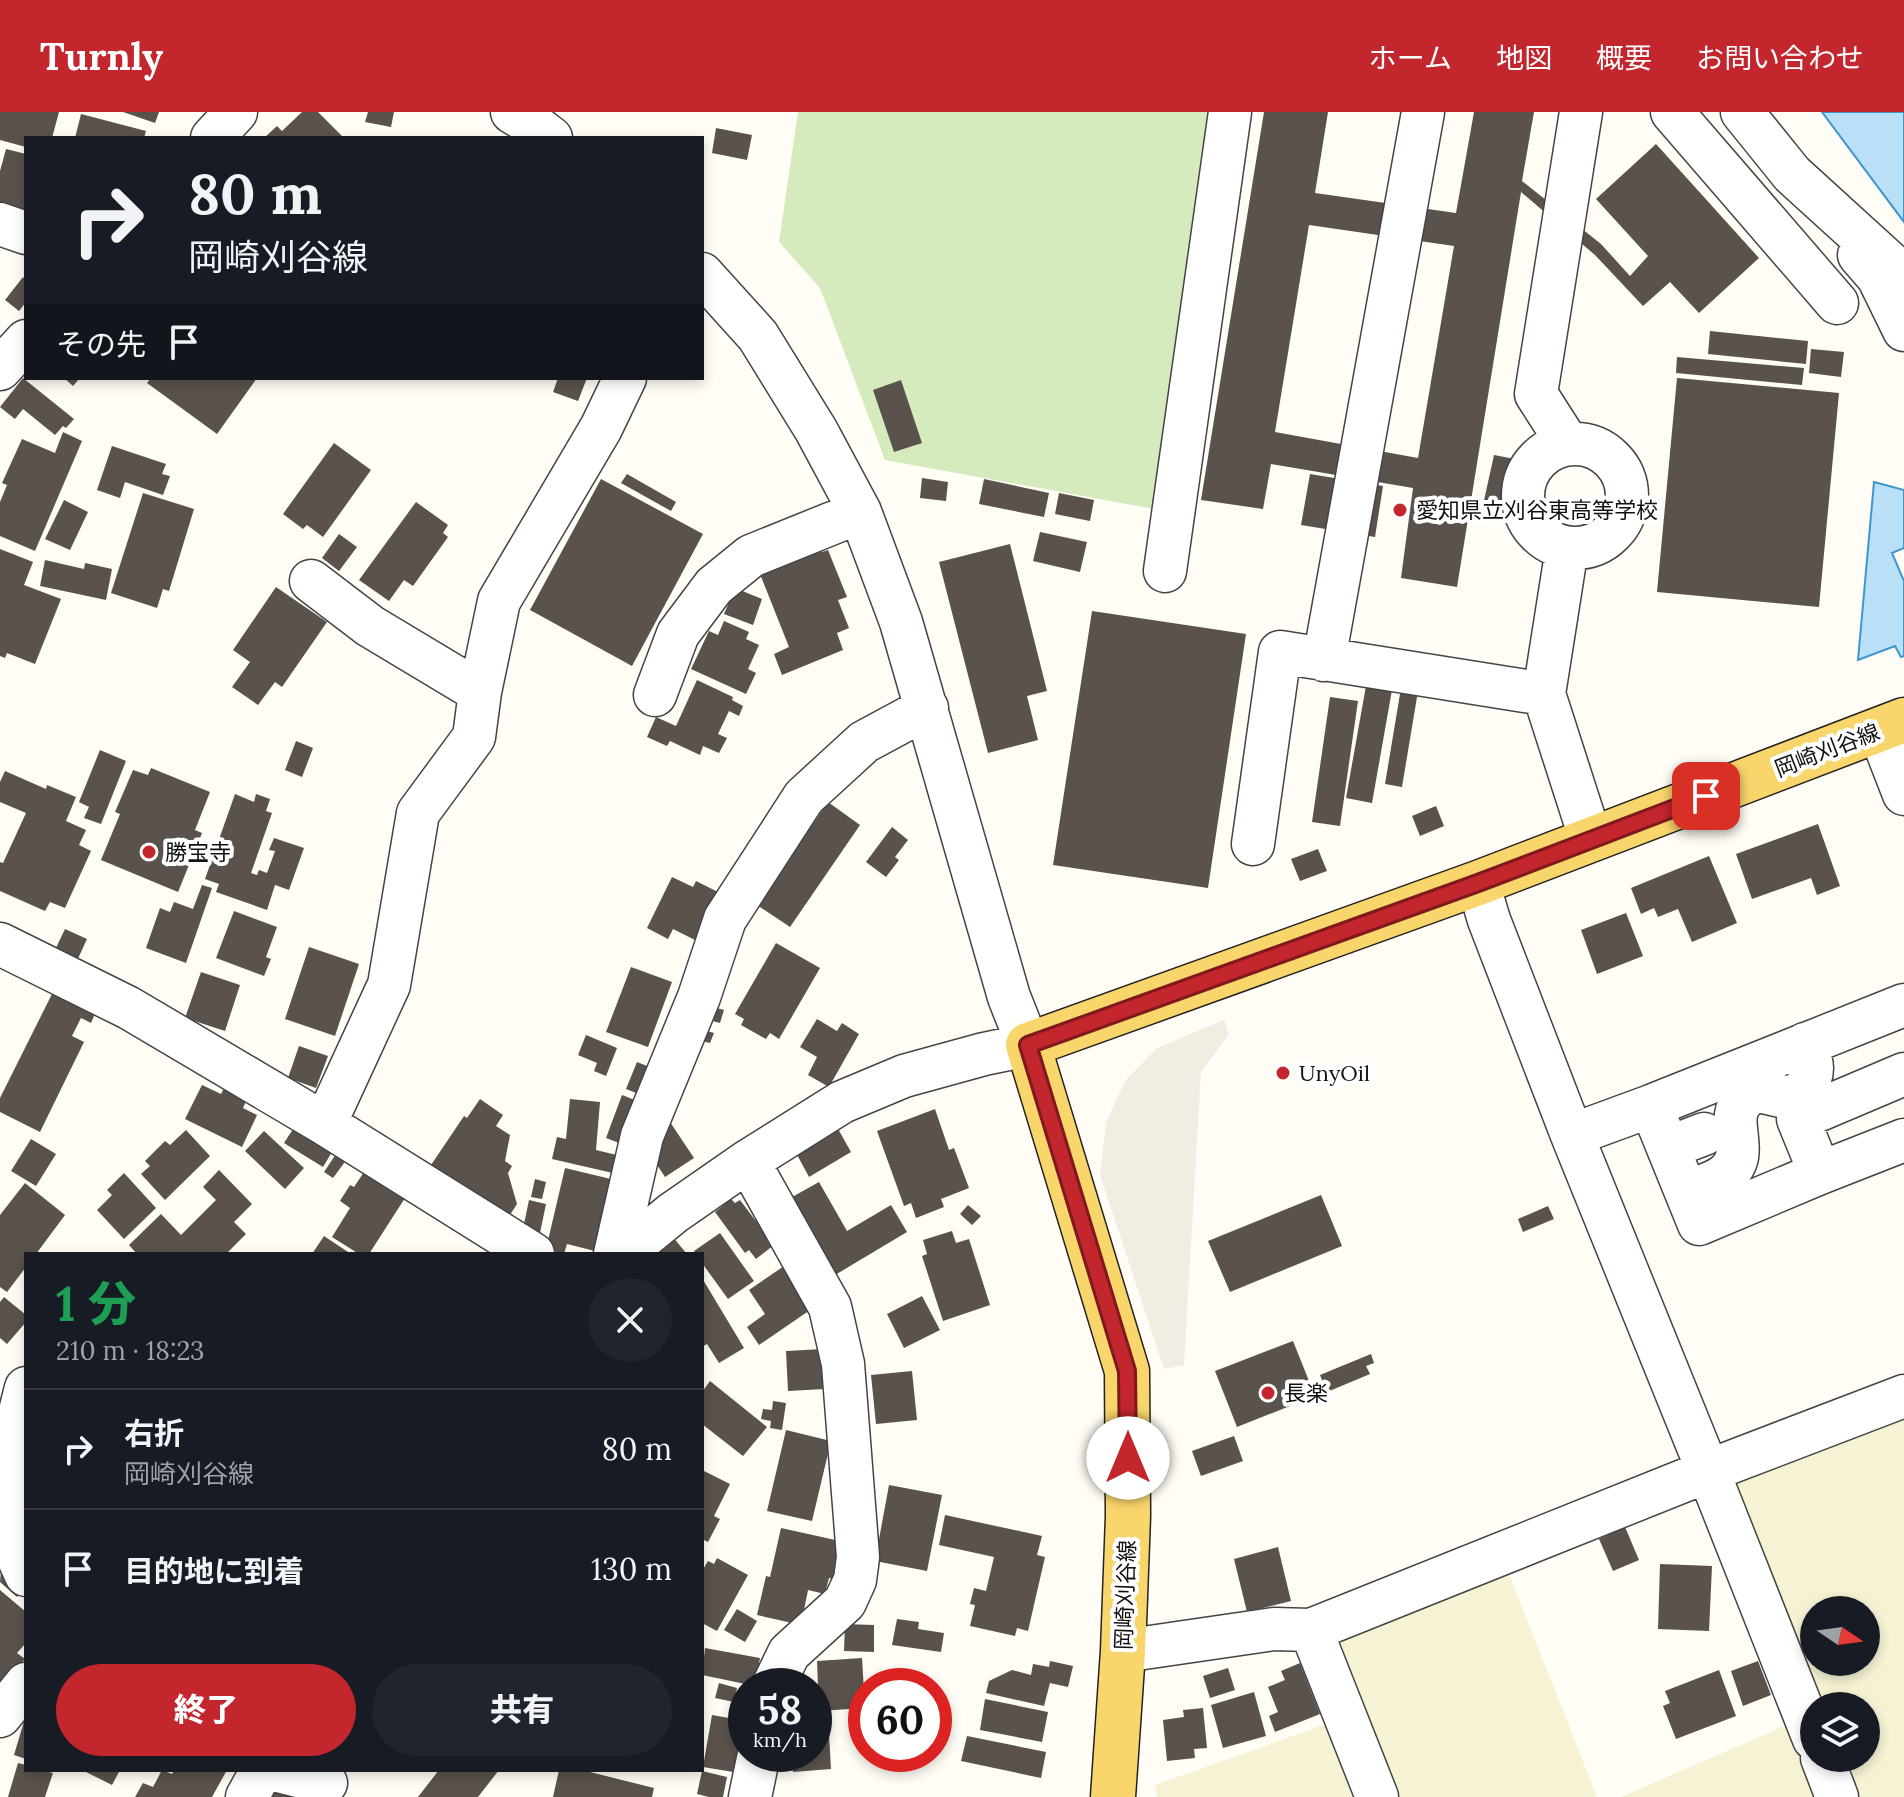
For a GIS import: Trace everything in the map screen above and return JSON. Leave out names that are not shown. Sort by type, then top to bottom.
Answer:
[{"type":"main road","name":"岡崎刈谷線","points":[[1113,1797],[1128,1516],[1127,1371],[1028,1045],[1478,883],[1892,725]]},
{"type":"street","points":[[214,136],[236,112]]},
{"type":"street","points":[[1165,571],[1230,112]]},
{"type":"street","points":[[1324,660],[1423,112]]},
{"type":"street","points":[[1568,444],[1536,394],[1581,112]]},
{"type":"street","points":[[1672,112],[1837,303]]},
{"type":"street","points":[[1742,112],[1878,277],[1904,330]]},
{"type":"street","points":[[1792,174],[1904,276]]},
{"type":"street","points":[[0,224],[24,232]]},
{"type":"street","points":[[625,1252],[673,1213],[748,1161],[842,1102],[904,1076],[1028,1045],[1009,997],[901,622],[860,512],[816,430],[758,336],[704,276]]},
{"type":"street","points":[[0,369],[24,343]]},
{"type":"street","points":[[325,1124],[389,985],[418,813],[474,737],[499,601],[601,428],[624,380]]},
{"type":"street","points":[[1583,444],[1598,449],[1620,468],[1626,482],[1625,511],[1619,525],[1597,544],[1567,548],[1553,544],[1531,524],[1523,496],[1525,481],[1532,467],[1554,448],[1583,444]]},
{"type":"street","points":[[655,695],[678,634],[714,586],[751,556],[860,512]]},
{"type":"street","points":[[1567,548],[1544,694],[1591,840]]},
{"type":"street","points":[[311,581],[370,626],[480,692]]},
{"type":"street","points":[[1253,844],[1280,652],[1544,694]]},
{"type":"street","points":[[615,1252],[642,1136],[699,997],[725,919],[804,797],[864,742],[927,708]]},
{"type":"street","points":[[1892,725],[1904,794]]},
{"type":"street","points":[[1478,883],[1489,920],[1572,1135],[1800,1704]]},
{"type":"street","points":[[0,944],[129,1008],[325,1124],[530,1252]]},
{"type":"street","points":[[1572,1135],[1892,1010],[1904,1075],[1798,1119],[1795,1171]]},
{"type":"street","points":[[1820,1038],[1860,1093]]},
{"type":"street","points":[[1686,1192],[1727,1174],[1735,1162],[1738,1138],[1734,1126],[1742,1100],[1764,1091],[1787,1097],[1798,1095],[1806,1087],[1820,1038]]},
{"type":"street","points":[[1651,1106],[1686,1141],[1686,1192],[1699,1224],[1795,1171],[1904,1140]]},
{"type":"street","points":[[748,1161],[830,1307],[843,1364],[858,1557],[855,1580],[845,1602],[789,1653],[782,1668]]},
{"type":"street","points":[[0,1364],[24,1383]]},
{"type":"street","points":[[24,1393],[4,1474],[11,1542],[24,1571]]},
{"type":"street","points":[[1123,1651],[1274,1629],[1311,1630],[1904,1396]]},
{"type":"street","points":[[1311,1630],[1377,1797]]},
{"type":"street","points":[[0,1716],[24,1686]]},
{"type":"street","points":[[247,1797],[261,1772]]},
{"type":"street","points":[[282,1772],[326,1783]]},
{"type":"street","points":[[750,1797],[755,1772]]},
{"type":"street","points":[[1827,1772],[1837,1797]]},
{"type":"shaded area","points":[[1224,1020],[1229,1034],[1201,1072],[1184,1365],[1164,1369],[1100,1175],[1106,1123],[1125,1081],[1157,1048]]},
{"type":"shaded area","points":[[1904,1411],[1904,1797],[1846,1797],[1836,1772],[1880,1772],[1880,1692],[1809,1692],[1803,1676],[1880,1676],[1880,1596],[1800,1596],[1800,1669],[1727,1479]]},
{"type":"shaded area","points":[[1507,1569],[1597,1797],[1385,1797],[1331,1634]]},
{"type":"shaded area","points":[[1335,1721],[1365,1797],[1157,1797],[1155,1785]]},
{"type":"shaded area","points":[[1796,1721],[1800,1731],[1800,1772],[1815,1772],[1825,1797],[1621,1797]]},
{"type":"green space","points":[[798,112],[1211,112],[1154,509],[885,460],[820,288],[779,242]]},
{"type":"water","points":[[1822,112],[1904,112],[1904,222]]},
{"type":"water","points":[[1874,482],[1904,490],[1904,548],[1892,553],[1904,581],[1904,656],[1901,657],[1895,646],[1858,660]]},
{"type":"building","points":[[0,112],[59,112],[53,136],[24,136],[24,146],[0,140]]},
{"type":"building","points":[[123,112],[159,112],[155,123]]},
{"type":"building","points":[[302,112],[318,112],[342,136],[266,136],[277,126],[282,131]]},
{"type":"building","points":[[368,112],[394,112],[391,127],[365,122]]},
{"type":"building","points":[[1264,112],[1328,112],[1315,193],[1456,213],[1474,112],[1534,112],[1522,181],[1601,244],[1630,276],[1648,256],[1596,199],[1656,144],[1759,258],[1699,313],[1670,282],[1643,306],[1595,255],[1521,192],[1457,587],[1401,578],[1413,488],[1271,464],[1263,509],[1201,500]],"holes":[[[1309,225],[1454,246],[1418,458],[1275,432]]]},
{"type":"building","points":[[81,114],[146,131],[145,136],[76,136]]},
{"type":"building","points":[[716,128],[752,135],[747,160],[712,153]]},
{"type":"building","points":[[6,149],[24,154],[24,209],[0,203],[0,171]]},
{"type":"building","points":[[23,277],[24,305],[19,311],[5,300]]},
{"type":"building","points":[[1710,331],[1808,341],[1806,364],[1708,354]]},
{"type":"building","points":[[1811,349],[1844,352],[1841,377],[1809,373]]},
{"type":"building","points":[[1677,357],[1804,368],[1802,385],[1676,373]]},
{"type":"building","points":[[23,378],[74,419],[55,435],[23,409],[15,419],[0,407]]},
{"type":"building","points":[[1677,378],[1839,393],[1819,607],[1657,592]]},
{"type":"building","points":[[149,380],[256,380],[217,434],[147,383]]},
{"type":"building","points":[[557,380],[586,380],[578,401],[553,392]]},
{"type":"building","points":[[901,380],[922,443],[894,452],[873,390]]},
{"type":"building","points":[[63,432],[82,441],[35,551],[0,536],[0,502],[7,485],[2,483],[22,439],[55,453]]},
{"type":"building","points":[[334,443],[371,470],[323,537],[307,525],[303,529],[283,514]]},
{"type":"building","points":[[112,446],[166,464],[162,474],[170,476],[163,495],[125,482],[120,498],[97,490]]},
{"type":"building","points":[[1494,455],[1520,460],[1510,511],[1483,505]]},
{"type":"building","points":[[627,474],[676,502],[671,511],[621,483]]},
{"type":"building","points":[[1310,474],[1383,486],[1375,537],[1301,525]]},
{"type":"building","points":[[922,478],[948,482],[946,501],[920,498]]},
{"type":"building","points":[[601,479],[703,534],[632,666],[530,610]]},
{"type":"building","points":[[984,479],[1049,493],[1044,517],[979,504]]},
{"type":"building","points":[[143,493],[194,509],[169,591],[163,589],[157,608],[111,593]]},
{"type":"building","points":[[1059,493],[1094,500],[1090,521],[1055,514]]},
{"type":"building","points":[[64,500],[88,512],[70,550],[45,539]]},
{"type":"building","points":[[416,502],[448,525],[443,533],[448,537],[413,586],[404,580],[389,601],[359,580]]},
{"type":"building","points":[[1040,532],[1087,542],[1080,572],[1033,561]]},
{"type":"building","points":[[339,534],[357,547],[339,571],[322,558]]},
{"type":"building","points":[[819,543],[822,552],[828,550],[847,597],[838,600],[849,628],[837,633],[843,650],[782,675],[774,654],[789,647],[760,574]]},
{"type":"building","points":[[1010,544],[1047,691],[1027,696],[1038,740],[988,753],[939,562]]},
{"type":"building","points":[[0,549],[33,562],[24,585],[61,599],[35,664],[7,653],[5,658],[0,656]]},
{"type":"building","points":[[45,560],[84,569],[85,563],[112,569],[106,600],[40,586]]},
{"type":"building","points":[[276,587],[327,622],[282,687],[275,682],[258,705],[232,687],[250,662],[233,650]]},
{"type":"building","points":[[735,588],[762,599],[753,625],[724,614]]},
{"type":"building","points":[[1092,611],[1246,634],[1208,888],[1053,865]]},
{"type":"building","points":[[724,621],[749,632],[746,639],[759,645],[748,669],[756,673],[746,694],[691,669],[709,631],[718,635]]},
{"type":"building","points":[[697,680],[733,697],[732,700],[743,706],[739,716],[729,711],[718,734],[727,738],[719,753],[703,746],[700,755],[670,741],[667,746],[647,737],[656,717],[676,726]]},
{"type":"building","points":[[1366,686],[1392,690],[1372,803],[1346,798]]},
{"type":"building","points":[[1401,688],[1418,691],[1402,787],[1385,784]]},
{"type":"building","points":[[1330,697],[1358,701],[1340,826],[1312,822]]},
{"type":"building","points":[[296,741],[313,748],[302,777],[285,770]]},
{"type":"building","points":[[100,750],[126,761],[101,824],[84,818],[89,807],[79,802]]},
{"type":"building","points":[[151,768],[210,792],[195,830],[202,833],[178,892],[101,860],[120,814],[115,812],[133,770],[148,775]]},
{"type":"building","points":[[5,771],[46,789],[47,785],[76,797],[66,821],[86,830],[79,845],[91,851],[65,908],[50,902],[45,911],[0,891],[0,862],[3,863],[26,813],[0,802],[0,782]]},
{"type":"building","points":[[235,794],[254,802],[256,794],[270,799],[266,811],[272,813],[251,873],[257,875],[259,870],[267,873],[275,851],[269,850],[274,838],[304,848],[289,890],[275,885],[267,910],[216,892],[219,884],[205,879]]},
{"type":"building","points":[[828,802],[860,825],[790,927],[757,905]]},
{"type":"building","points":[[1436,806],[1444,826],[1420,836],[1412,816]]},
{"type":"building","points":[[1818,824],[1840,886],[1817,895],[1811,878],[1752,899],[1736,854]]},
{"type":"building","points":[[892,827],[908,840],[895,857],[899,860],[886,877],[866,862]]},
{"type":"building","points":[[1318,849],[1327,871],[1300,881],[1291,859]]},
{"type":"building","points":[[1709,856],[1737,923],[1692,942],[1678,909],[1658,917],[1654,908],[1641,914],[1631,888]]},
{"type":"building","points":[[672,877],[693,887],[696,881],[724,895],[701,943],[673,929],[668,939],[647,928]]},
{"type":"building","points":[[202,885],[212,888],[186,963],[146,948],[160,908],[170,912],[174,902],[193,909]]},
{"type":"building","points":[[234,911],[277,927],[266,957],[271,959],[264,976],[216,958]]},
{"type":"building","points":[[1626,913],[1643,956],[1597,974],[1581,930]]},
{"type":"building","points":[[65,929],[87,939],[76,963],[54,952]]},
{"type":"building","points":[[776,943],[820,968],[779,1039],[770,1033],[766,1039],[741,1025],[744,1019],[735,1014]]},
{"type":"building","points":[[309,947],[359,964],[335,1036],[285,1019]]},
{"type":"building","points":[[631,967],[672,982],[648,1047],[606,1032]]},
{"type":"building","points":[[201,972],[240,985],[225,1031],[185,1018]]},
{"type":"building","points":[[55,988],[97,1009],[91,1023],[81,1018],[72,1036],[84,1042],[40,1132],[0,1112],[0,1098]]},
{"type":"building","points":[[702,1004],[724,1010],[720,1023],[697,1017]]},
{"type":"building","points":[[817,1019],[837,1031],[842,1023],[859,1034],[829,1087],[808,1075],[817,1057],[800,1047]]},
{"type":"building","points":[[697,1028],[714,1033],[710,1043],[694,1039]]},
{"type":"building","points":[[586,1035],[617,1048],[606,1076],[594,1071],[597,1063],[578,1055]]},
{"type":"building","points":[[299,1046],[328,1056],[316,1088],[288,1078]]},
{"type":"building","points":[[637,1062],[660,1071],[649,1098],[626,1089]]},
{"type":"building","points":[[202,1085],[221,1094],[225,1086],[248,1097],[243,1108],[257,1115],[242,1147],[185,1119]]},
{"type":"building","points":[[622,1095],[645,1104],[630,1147],[606,1138]]},
{"type":"building","points":[[480,1099],[503,1115],[496,1126],[510,1135],[505,1161],[512,1166],[508,1173],[517,1204],[506,1221],[429,1168],[464,1116],[467,1118]]},
{"type":"building","points":[[570,1099],[600,1102],[596,1150],[621,1156],[617,1174],[552,1159],[557,1137],[566,1139]]},
{"type":"building","points":[[935,1109],[949,1150],[954,1148],[969,1188],[941,1199],[944,1207],[916,1218],[911,1203],[904,1206],[877,1131]]},
{"type":"building","points":[[668,1119],[694,1158],[665,1177],[646,1148]]},
{"type":"building","points":[[297,1123],[335,1147],[323,1167],[284,1143]]},
{"type":"building","points":[[837,1127],[851,1152],[809,1177],[795,1151]]},
{"type":"building","points":[[186,1130],[210,1156],[165,1200],[141,1174],[150,1166],[145,1161],[165,1141],[170,1145]]},
{"type":"building","points":[[264,1131],[304,1168],[285,1189],[245,1151]]},
{"type":"building","points":[[31,1139],[56,1154],[36,1186],[11,1171]]},
{"type":"building","points":[[340,1148],[350,1155],[333,1178],[324,1172]]},
{"type":"building","points":[[565,1168],[615,1180],[599,1252],[567,1244],[565,1252],[546,1249]]},
{"type":"building","points":[[219,1170],[252,1204],[234,1222],[246,1234],[228,1252],[135,1252],[129,1245],[161,1214],[181,1235],[216,1200],[203,1187]]},
{"type":"building","points":[[364,1172],[405,1198],[370,1252],[356,1252],[332,1237],[350,1208],[340,1201],[350,1185],[354,1187]]},
{"type":"building","points":[[124,1173],[156,1208],[124,1239],[97,1210],[112,1195],[107,1190]]},
{"type":"building","points":[[535,1179],[546,1182],[542,1199],[531,1197]]},
{"type":"building","points":[[819,1182],[847,1231],[891,1205],[907,1232],[830,1278],[785,1201]]},
{"type":"building","points":[[25,1183],[65,1215],[37,1252],[24,1252],[24,1270],[7,1292],[0,1287],[0,1215]]},
{"type":"building","points":[[1321,1195],[1342,1246],[1230,1292],[1208,1241]]},
{"type":"building","points":[[731,1199],[735,1203],[740,1200],[774,1245],[756,1259],[749,1250],[745,1253],[715,1212]]},
{"type":"building","points":[[529,1200],[546,1204],[540,1233],[523,1229]]},
{"type":"building","points":[[968,1205],[981,1216],[972,1225],[960,1214]]},
{"type":"building","points":[[1548,1206],[1554,1219],[1523,1232],[1518,1219]]},
{"type":"building","points":[[952,1231],[956,1243],[969,1239],[990,1305],[943,1321],[922,1256],[927,1254],[923,1240]]},
{"type":"building","points":[[720,1233],[754,1281],[728,1299],[704,1266],[704,1252],[694,1251]]},
{"type":"building","points":[[324,1236],[348,1252],[313,1252]]},
{"type":"building","points":[[672,1236],[685,1252],[653,1252]]},
{"type":"building","points":[[784,1266],[813,1308],[759,1345],[747,1327],[765,1314],[749,1290]]},
{"type":"building","points":[[704,1281],[744,1348],[719,1363],[707,1344],[704,1346]]},
{"type":"building","points":[[922,1296],[940,1330],[904,1348],[887,1314]]},
{"type":"building","points":[[4,1297],[24,1313],[24,1324],[7,1344],[0,1338],[0,1302]]},
{"type":"building","points":[[1293,1341],[1315,1396],[1237,1427],[1215,1371]]},
{"type":"building","points":[[823,1349],[825,1389],[788,1391],[786,1351]]},
{"type":"building","points":[[1371,1354],[1374,1363],[1366,1366],[1370,1374],[1327,1392],[1320,1375]]},
{"type":"building","points":[[912,1371],[917,1420],[876,1424],[871,1375]]},
{"type":"building","points":[[710,1381],[767,1427],[743,1456],[704,1426],[704,1389]]},
{"type":"building","points":[[773,1401],[786,1403],[782,1430],[770,1428],[771,1421],[761,1419],[763,1409],[772,1410]]},
{"type":"building","points":[[786,1430],[831,1441],[812,1521],[767,1511]]},
{"type":"building","points":[[1234,1436],[1243,1461],[1201,1476],[1192,1451]]},
{"type":"building","points":[[704,1471],[730,1484],[714,1516],[720,1519],[708,1542],[704,1540]]},
{"type":"building","points":[[889,1485],[942,1495],[927,1571],[875,1561]]},
{"type":"building","points":[[945,1515],[1042,1536],[1037,1555],[1045,1557],[1028,1631],[1017,1628],[1015,1636],[970,1626],[975,1605],[970,1604],[974,1588],[986,1591],[994,1557],[939,1545]]},
{"type":"building","points":[[1625,1527],[1639,1560],[1613,1571],[1599,1539]]},
{"type":"building","points":[[781,1528],[840,1541],[836,1559],[841,1560],[836,1580],[829,1578],[825,1594],[808,1590],[801,1625],[757,1615],[766,1576],[770,1577]]},
{"type":"building","points":[[1278,1547],[1291,1601],[1247,1612],[1234,1559]]},
{"type":"building","points":[[717,1558],[748,1575],[717,1631],[704,1624],[704,1568],[708,1561],[714,1564]]},
{"type":"building","points":[[1660,1564],[1712,1566],[1709,1631],[1658,1629]]},
{"type":"building","points":[[1,1570],[23,1589],[17,1597],[0,1582]]},
{"type":"building","points":[[0,1590],[24,1610],[24,1645],[17,1653],[24,1660],[0,1688]]},
{"type":"building","points":[[737,1609],[757,1621],[745,1642],[724,1630]]},
{"type":"building","points":[[897,1619],[919,1622],[918,1629],[944,1633],[941,1652],[892,1645]]},
{"type":"building","points":[[845,1624],[874,1625],[874,1652],[844,1651]]},
{"type":"building","points":[[705,1648],[760,1658],[758,1668],[728,1668],[728,1680],[704,1675]]},
{"type":"building","points":[[862,1658],[863,1668],[848,1668],[848,1709],[832,1710],[832,1668],[817,1668],[817,1661]]},
{"type":"building","points":[[1050,1661],[1073,1666],[1068,1687],[1050,1683],[1044,1706],[986,1693],[989,1681],[1012,1670],[1031,1675],[1033,1664],[1049,1667]]},
{"type":"building","points":[[1758,1661],[1771,1695],[1743,1706],[1731,1671]]},
{"type":"building","points":[[1300,1663],[1320,1714],[1275,1732],[1269,1716],[1278,1712],[1268,1687],[1285,1680],[1281,1671]]},
{"type":"building","points":[[1228,1668],[1235,1690],[1210,1698],[1203,1676]]},
{"type":"building","points":[[1719,1670],[1736,1716],[1676,1739],[1663,1706],[1670,1703],[1665,1691]]},
{"type":"building","points":[[719,1683],[728,1686],[728,1701],[715,1698]]},
{"type":"building","points":[[1254,1692],[1266,1736],[1223,1748],[1211,1705]]},
{"type":"building","points":[[985,1699],[1048,1712],[1042,1742],[980,1730]]},
{"type":"building","points":[[1203,1708],[1207,1748],[1194,1749],[1195,1758],[1167,1761],[1163,1720],[1184,1717],[1183,1710]]},
{"type":"building","points":[[712,1715],[728,1718],[728,1771],[704,1767]]},
{"type":"building","points":[[24,1721],[24,1758],[14,1755]]},
{"type":"building","points":[[967,1736],[1046,1752],[1041,1778],[961,1761]]},
{"type":"building","points":[[18,1763],[24,1764],[24,1772],[53,1773],[45,1797],[8,1797]]},
{"type":"building","points":[[86,1772],[119,1772],[112,1785]]},
{"type":"building","points":[[161,1772],[226,1772],[212,1797],[135,1797],[143,1783],[153,1787]]},
{"type":"building","points":[[437,1772],[497,1772],[478,1797],[418,1797]]},
{"type":"building","points":[[559,1772],[590,1772],[654,1788],[652,1797],[553,1797]]},
{"type":"building","points":[[702,1772],[727,1777],[723,1797],[697,1794]]},
{"type":"building","points":[[278,1779],[313,1797],[268,1797]]},
{"type":"place","name":"愛知県立刈谷東高等学校","points":[[1400,510]]},
{"type":"place","name":"勝宝寺","points":[[149,852]]},
{"type":"place","name":"UnyOil","points":[[1283,1073]]},
{"type":"place","name":"長楽","points":[[1268,1393]]},
{"type":"route","points":[[1128,1458],[1127,1371],[1028,1045],[1478,883],[1706,796]]}]
